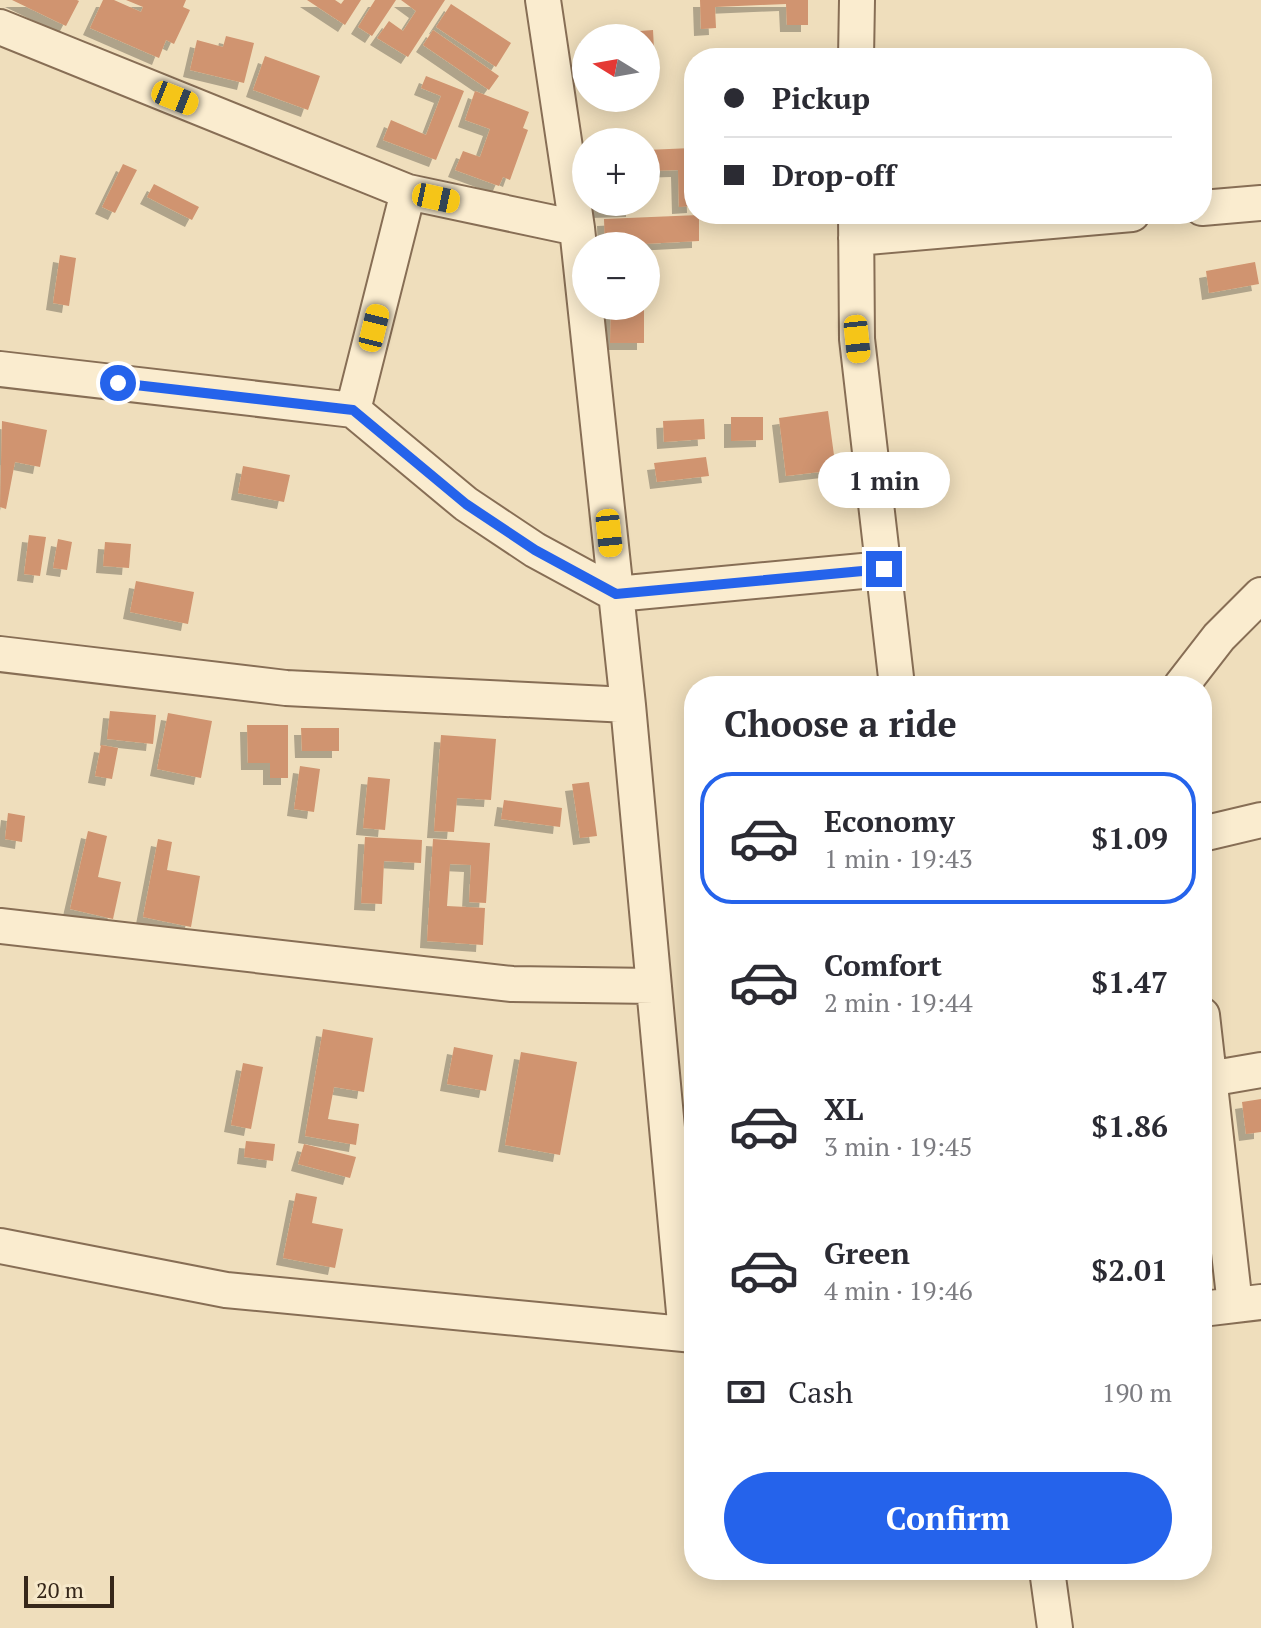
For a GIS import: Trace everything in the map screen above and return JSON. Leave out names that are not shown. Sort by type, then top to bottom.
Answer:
[{"type":"street","points":[[543,0],[577,228],[684,1276]]},
{"type":"street","points":[[856,48],[857,0]]},
{"type":"street","points":[[0,27],[408,192],[577,228]]},
{"type":"street","points":[[353,410],[408,192]]},
{"type":"street","points":[[1212,207],[1261,203]]},
{"type":"street","points":[[896,676],[857,339],[856,226],[902,224]]},
{"type":"street","points":[[0,369],[353,410],[466,504],[535,550],[616,594],[884,569]]},
{"type":"street","points":[[1189,676],[1219,637],[1261,595]]},
{"type":"street","points":[[0,654],[286,688],[628,705]]},
{"type":"street","points":[[1212,832],[1261,820]]},
{"type":"street","points":[[0,926],[512,984],[654,986]]},
{"type":"street","points":[[1212,1078],[1261,1070]]},
{"type":"street","points":[[1212,1107],[1233,1305]]},
{"type":"street","points":[[0,1246],[226,1290],[684,1333]]},
{"type":"street","points":[[1048,1580],[1055,1628]]},
{"type":"building","points":[[12,0],[77,0],[79,1],[66,26]]},
{"type":"building","points":[[103,0],[114,0],[141,12],[143,7],[126,0],[186,0],[183,7],[190,10],[174,44],[166,40],[159,58],[90,28]]},
{"type":"building","points":[[307,0],[335,0],[341,4],[344,0],[361,0],[345,25]]},
{"type":"building","points":[[375,0],[396,0],[372,36],[358,27]]},
{"type":"building","points":[[401,0],[445,0],[408,57],[377,38],[389,21],[403,31],[416,11]]},
{"type":"building","points":[[700,0],[808,0],[808,25],[787,25],[786,4],[715,7],[716,28],[701,29]]},
{"type":"building","points":[[451,4],[511,43],[496,67],[436,27]]},
{"type":"building","points":[[433,30],[499,76],[489,90],[423,45]]},
{"type":"building","points":[[226,36],[254,43],[244,83],[190,70],[197,40],[223,47]]},
{"type":"building","points":[[265,56],[320,76],[308,110],[253,90]]},
{"type":"building","points":[[426,76],[464,91],[436,160],[383,140],[391,120],[426,135],[441,96],[421,88]]},
{"type":"building","points":[[475,91],[529,112],[523,128],[528,130],[510,180],[503,177],[499,186],[455,170],[463,151],[480,157],[490,129],[465,120]]},
{"type":"building","points":[[684,148],[684,207],[679,207],[678,170],[660,171],[660,149]]},
{"type":"building","points":[[123,164],[137,170],[115,213],[102,207]]},
{"type":"building","points":[[154,184],[199,207],[192,220],[147,197]]},
{"type":"building","points":[[684,216],[684,224],[699,224],[699,241],[660,243],[660,232],[604,232],[604,219]]},
{"type":"building","points":[[60,255],[76,258],[69,306],[53,303]]},
{"type":"building","points":[[1255,262],[1259,284],[1209,293],[1206,271]]},
{"type":"building","points":[[611,320],[644,320],[644,343],[610,343]]},
{"type":"building","points":[[828,411],[836,470],[786,476],[779,418]]},
{"type":"building","points":[[731,417],[763,417],[763,440],[731,441]]},
{"type":"building","points":[[704,419],[705,439],[664,442],[663,421]]},
{"type":"building","points":[[2,421],[47,430],[40,467],[15,462],[6,509],[0,507]]},
{"type":"building","points":[[706,457],[709,476],[657,482],[654,463]]},
{"type":"building","points":[[243,466],[290,475],[284,502],[238,493]]},
{"type":"building","points":[[29,535],[46,537],[40,576],[24,574]]},
{"type":"building","points":[[58,539],[72,542],[67,570],[53,568]]},
{"type":"building","points":[[105,542],[131,544],[129,568],[103,566]]},
{"type":"building","points":[[136,581],[194,592],[188,624],[130,612]]},
{"type":"building","points":[[110,711],[156,715],[153,744],[107,739]]},
{"type":"building","points":[[168,713],[212,721],[201,778],[157,769]]},
{"type":"building","points":[[247,725],[288,725],[288,778],[270,778],[270,763],[248,763]]},
{"type":"building","points":[[301,728],[339,728],[339,751],[302,751]]},
{"type":"building","points":[[441,735],[496,739],[491,800],[457,798],[454,832],[434,831]]},
{"type":"building","points":[[101,745],[118,748],[112,779],[95,776]]},
{"type":"building","points":[[300,766],[320,769],[314,812],[294,809]]},
{"type":"building","points":[[368,777],[390,779],[385,830],[363,828]]},
{"type":"building","points":[[589,782],[597,836],[580,838],[572,784]]},
{"type":"building","points":[[504,800],[562,808],[560,827],[501,819]]},
{"type":"building","points":[[8,813],[25,816],[22,842],[5,839]]},
{"type":"building","points":[[88,831],[107,836],[98,877],[121,882],[113,919],[70,909]]},
{"type":"building","points":[[365,837],[422,840],[421,863],[384,861],[382,904],[361,903]]},
{"type":"building","points":[[158,839],[172,842],[167,870],[200,876],[191,927],[143,917]]},
{"type":"building","points":[[433,839],[490,843],[486,903],[469,902],[471,865],[450,864],[447,906],[485,908],[483,945],[427,941]]},
{"type":"building","points":[[323,1029],[373,1038],[364,1092],[334,1087],[328,1119],[359,1124],[356,1145],[305,1136]]},
{"type":"building","points":[[454,1047],[493,1055],[486,1091],[447,1084]]},
{"type":"building","points":[[521,1052],[577,1062],[560,1155],[505,1145]]},
{"type":"building","points":[[243,1063],[263,1067],[251,1129],[231,1125]]},
{"type":"building","points":[[1261,1099],[1261,1132],[1246,1134],[1242,1102]]},
{"type":"building","points":[[246,1141],[275,1144],[273,1161],[244,1157]]},
{"type":"building","points":[[304,1144],[356,1157],[350,1178],[298,1164]]},
{"type":"building","points":[[296,1193],[317,1197],[312,1223],[343,1229],[335,1268],[283,1258]]},
{"type":"route","points":[[118,383],[353,410],[466,504],[535,550],[616,594],[884,569]]}]
